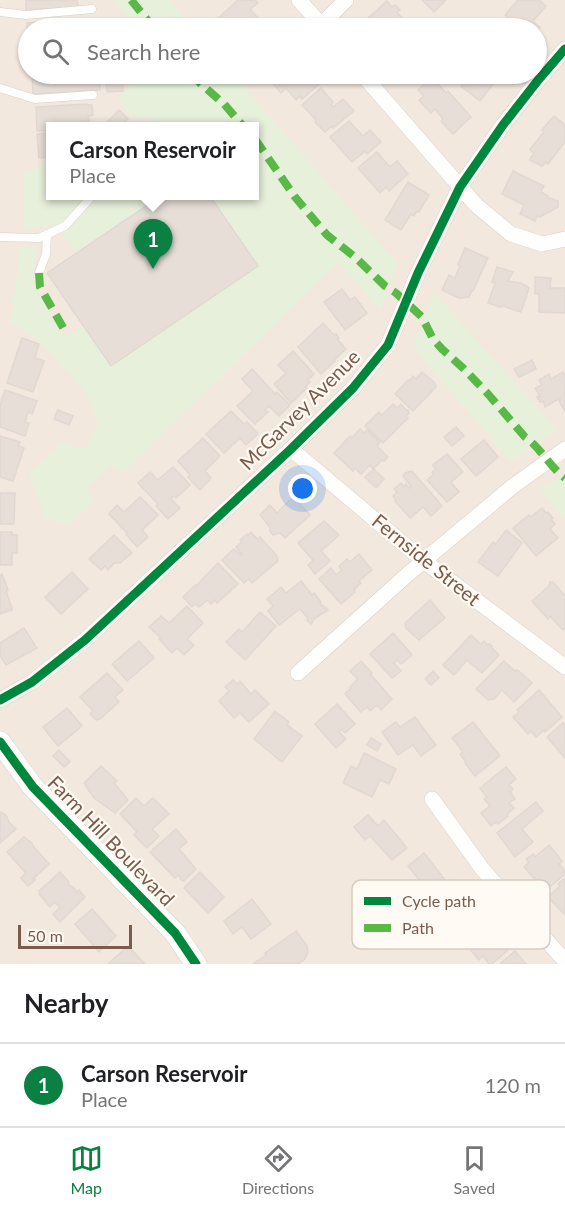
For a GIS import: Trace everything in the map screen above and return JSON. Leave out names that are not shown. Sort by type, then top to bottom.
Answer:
[{"type":"main road","name":"Farm Hill Boulevard","points":[[0,742],[33,787],[175,933],[196,964]]},
{"type":"street","points":[[299,0],[315,18]]},
{"type":"street","points":[[331,18],[346,0]]},
{"type":"street","name":"McGarvey Avenue","points":[[547,70],[565,49]]},
{"type":"street","points":[[371,84],[476,205],[511,234],[542,244],[565,239]]},
{"type":"street","name":"McGarvey Avenue","points":[[0,700],[32,682],[85,640],[291,449],[353,388],[388,345],[418,273],[460,187],[535,84]]},
{"type":"street","name":"Fernside Street","points":[[291,449],[424,561],[565,667]]},
{"type":"street","points":[[298,673],[424,561],[513,486],[565,449]]},
{"type":"street","points":[[432,799],[492,880]]},
{"type":"street","points":[[550,943],[565,959]]},
{"type":"lane","points":[[0,12],[27,15],[92,9]]},
{"type":"lane","points":[[0,88],[35,99],[93,96]]},
{"type":"lane","points":[[0,237],[39,238],[65,226],[88,200]]},
{"type":"lane","points":[[39,273],[46,254],[47,234]]},
{"type":"shaded area","points":[[0,0],[565,0],[565,964],[0,964]]},
{"type":"green space","points":[[113,0],[169,0],[185,18],[128,18]]},
{"type":"green space","points":[[132,84],[242,84],[398,264],[381,310],[339,262],[122,473],[111,465],[87,490],[94,501],[69,525],[46,519],[29,473],[62,444],[86,449],[98,425],[85,391],[38,340],[11,322],[20,248],[38,248],[33,278],[41,299],[64,338],[83,325],[257,266],[213,200],[259,200],[259,122],[159,122],[130,116],[118,99]]},
{"type":"green space","points":[[46,162],[46,200],[155,200],[76,253],[56,225],[24,229],[23,174]]},
{"type":"green space","points":[[434,292],[557,430],[511,462],[413,348]]},
{"type":"green space","points":[[565,472],[565,519],[540,491]]},
{"type":"building","points":[[26,0],[77,0],[78,7],[26,10]]},
{"type":"building","points":[[238,0],[255,0],[258,3],[250,9],[258,18],[218,18]]},
{"type":"building","points":[[422,0],[446,0],[434,12]]},
{"type":"building","points":[[518,0],[539,0],[546,6],[536,18],[509,18],[505,15]]},
{"type":"building","points":[[387,1],[392,7],[395,5],[400,10],[397,12],[402,18],[368,18]]},
{"type":"building","points":[[32,84],[100,84],[100,90],[33,94]]},
{"type":"building","points":[[106,84],[123,84],[123,91],[107,92]]},
{"type":"building","points":[[273,84],[319,84],[302,99],[300,96],[296,100],[286,88],[281,93]]},
{"type":"building","points":[[424,84],[438,84],[446,93],[448,91],[471,117],[453,134],[441,121],[443,119],[435,109],[431,113],[419,100],[424,96],[418,90]]},
{"type":"building","points":[[462,84],[493,84],[480,101],[461,86]]},
{"type":"building","points":[[321,88],[333,102],[331,104],[333,107],[343,99],[354,111],[325,132],[302,105]]},
{"type":"building","points":[[87,104],[92,105],[93,115],[88,116],[89,121],[46,122],[46,130],[37,131],[36,107]]},
{"type":"building","points":[[119,110],[128,119],[125,122],[107,122]]},
{"type":"building","points":[[554,116],[565,125],[565,142],[548,164],[546,162],[542,166],[530,160],[534,154],[530,149]]},
{"type":"building","points":[[349,121],[363,136],[370,130],[381,142],[367,154],[365,151],[352,162],[330,137]]},
{"type":"building","points":[[46,133],[46,157],[39,158],[37,134]]},
{"type":"building","points":[[377,152],[390,167],[397,161],[408,174],[389,191],[386,187],[380,193],[358,168]]},
{"type":"building","points":[[513,171],[544,186],[541,192],[558,201],[558,207],[540,217],[537,216],[535,221],[520,214],[524,205],[502,194]]},
{"type":"building","points":[[408,182],[429,195],[419,212],[417,211],[414,216],[411,214],[401,230],[385,220]]},
{"type":"building","points":[[155,200],[213,200],[258,266],[111,366],[47,273]]},
{"type":"building","points":[[465,248],[488,258],[469,297],[459,298],[442,290],[449,275],[455,278]]},
{"type":"building","points":[[497,267],[513,272],[508,281],[521,283],[529,288],[521,312],[488,303],[495,283],[492,282]]},
{"type":"building","points":[[535,277],[551,278],[550,288],[565,288],[565,313],[539,312],[539,294],[535,294]]},
{"type":"building","points":[[342,289],[350,300],[355,297],[367,313],[345,330],[324,302]]},
{"type":"building","points":[[323,323],[335,336],[336,334],[339,338],[337,339],[346,349],[321,374],[298,347]]},
{"type":"building","points":[[22,338],[39,344],[35,358],[44,361],[33,392],[7,383]]},
{"type":"building","points":[[293,351],[314,374],[308,380],[310,382],[305,387],[307,388],[291,403],[274,384],[286,373],[278,365]]},
{"type":"building","points":[[532,360],[536,369],[519,377],[514,369]]},
{"type":"building","points":[[252,369],[275,394],[277,392],[290,405],[279,416],[269,406],[265,410],[268,412],[255,424],[237,406],[253,391],[242,379]]},
{"type":"building","points":[[422,372],[435,383],[436,387],[413,411],[395,394],[408,380],[413,376],[416,379]]},
{"type":"building","points":[[563,372],[565,411],[559,401],[560,398],[545,407],[543,401],[540,402],[537,397],[540,396],[535,388],[542,385],[539,380],[549,374],[551,379]]},
{"type":"building","points":[[5,390],[37,401],[32,414],[28,412],[25,422],[29,423],[25,436],[0,427],[0,405]]},
{"type":"building","points":[[393,404],[397,408],[401,404],[408,410],[409,413],[406,416],[408,418],[383,443],[365,426],[379,412],[382,415]]},
{"type":"building","points":[[58,410],[73,416],[69,425],[54,419]]},
{"type":"building","points":[[231,411],[244,424],[247,422],[258,434],[246,445],[240,438],[224,453],[206,434]]},
{"type":"building","points":[[456,427],[464,436],[452,446],[444,437]]},
{"type":"building","points":[[360,429],[364,433],[367,430],[380,442],[377,446],[388,457],[373,469],[370,465],[361,474],[355,468],[353,471],[334,453]]},
{"type":"building","points":[[0,436],[20,442],[18,446],[24,448],[13,481],[0,477]]},
{"type":"building","points":[[203,438],[220,456],[205,471],[211,478],[200,490],[178,461]]},
{"type":"building","points":[[484,440],[498,457],[476,476],[461,459]]},
{"type":"building","points":[[447,454],[463,472],[451,482],[459,492],[447,502],[427,480],[436,469],[433,465]]},
{"type":"building","points":[[173,467],[190,485],[176,498],[174,496],[171,499],[180,508],[168,519],[156,506],[158,504],[138,483],[150,472],[158,480]]},
{"type":"building","points":[[374,469],[384,479],[376,488],[365,477]]},
{"type":"building","points":[[412,471],[442,506],[431,516],[423,507],[410,518],[395,501],[393,496],[397,492],[394,489],[401,483],[404,487],[406,484],[409,488],[411,486],[403,476]]},
{"type":"building","points":[[0,493],[15,493],[14,524],[0,524]]},
{"type":"building","points":[[140,497],[158,515],[142,530],[148,537],[137,547],[109,514],[117,505],[124,512]]},
{"type":"building","points":[[293,497],[310,515],[285,538],[280,533],[273,535],[270,527],[260,515],[270,505],[277,513]]},
{"type":"building","points":[[542,508],[553,518],[551,519],[555,524],[550,529],[558,538],[536,556],[513,528]]},
{"type":"building","points":[[324,521],[339,535],[321,551],[330,561],[315,574],[308,565],[313,560],[298,543]]},
{"type":"building","points":[[506,530],[522,543],[498,576],[478,562],[493,542],[496,544]]},
{"type":"building","points":[[0,532],[12,532],[12,535],[17,535],[17,553],[12,553],[12,565],[0,565]]},
{"type":"building","points":[[251,532],[257,539],[260,537],[277,556],[278,561],[252,583],[249,579],[244,583],[222,560],[234,549],[241,555],[236,547],[242,542],[240,540]]},
{"type":"building","points":[[114,535],[132,553],[120,563],[114,563],[108,570],[105,566],[101,570],[89,559]]},
{"type":"building","points":[[359,554],[372,570],[359,581],[361,583],[354,590],[355,592],[341,604],[319,579],[331,568],[336,575],[342,570],[339,566],[347,559],[350,562]]},
{"type":"building","points":[[218,563],[238,584],[217,603],[215,600],[211,604],[207,600],[199,607],[195,604],[192,607],[183,597]]},
{"type":"building","points":[[72,572],[88,589],[61,614],[45,597]]},
{"type":"building","points":[[2,574],[12,610],[0,614],[0,575]]},
{"type":"building","points":[[301,581],[328,610],[315,618],[311,624],[300,609],[279,625],[268,611],[273,606],[267,599],[281,587],[286,593]]},
{"type":"building","points":[[550,582],[553,582],[565,596],[565,628],[563,630],[550,616],[548,619],[532,601],[549,586]]},
{"type":"building","points":[[430,600],[445,618],[419,640],[406,628],[405,623]]},
{"type":"building","points":[[187,606],[203,623],[187,639],[194,645],[184,655],[177,648],[172,653],[149,627],[161,616],[169,623]]},
{"type":"building","points":[[260,612],[276,626],[245,660],[226,642],[239,629],[242,632]]},
{"type":"building","points":[[24,628],[37,648],[6,665],[0,656],[0,643]]},
{"type":"building","points":[[393,633],[412,655],[401,664],[397,660],[394,663],[401,671],[392,678],[370,654]]},
{"type":"building","points":[[471,635],[481,644],[484,641],[492,646],[499,655],[482,673],[467,660],[454,675],[443,665]]},
{"type":"building","points":[[139,641],[154,658],[127,681],[112,664]]},
{"type":"building","points":[[361,661],[392,699],[381,710],[377,705],[370,711],[367,707],[361,712],[345,694],[358,679],[350,671]]},
{"type":"building","points":[[504,661],[532,683],[514,702],[502,690],[494,699],[488,700],[476,689]]},
{"type":"building","points":[[433,671],[439,678],[431,685],[425,679]]},
{"type":"building","points":[[107,673],[123,690],[115,697],[119,702],[96,720],[90,714],[93,711],[80,697]]},
{"type":"building","points":[[233,680],[237,684],[240,681],[251,694],[255,690],[269,704],[249,722],[240,713],[234,718],[219,701],[229,691],[225,687]]},
{"type":"building","points":[[539,690],[562,717],[536,737],[531,731],[528,734],[513,717],[519,712],[517,710]]},
{"type":"building","points":[[337,704],[355,724],[345,733],[342,730],[339,732],[346,739],[336,748],[315,724]]},
{"type":"building","points":[[67,708],[82,726],[58,746],[43,727]]},
{"type":"building","points":[[275,711],[289,722],[287,725],[302,736],[282,762],[254,739]]},
{"type":"building","points":[[415,717],[436,745],[421,756],[413,745],[398,755],[382,732],[396,722],[400,727]]},
{"type":"building","points":[[473,722],[500,756],[475,776],[460,754],[463,752],[452,738]]},
{"type":"building","points":[[563,723],[565,726],[565,758],[547,737]]},
{"type":"building","points":[[371,738],[381,744],[377,751],[367,745]]},
{"type":"building","points":[[59,750],[70,762],[64,767],[53,756]]},
{"type":"building","points":[[364,753],[396,769],[389,784],[380,780],[372,797],[343,783],[351,766],[357,769]]},
{"type":"building","points":[[101,766],[117,781],[114,783],[128,800],[115,813],[94,798],[84,783]]},
{"type":"building","points":[[506,767],[516,779],[509,785],[513,789],[510,792],[515,799],[509,803],[514,808],[498,824],[496,822],[491,826],[481,813],[490,806],[484,799],[487,797],[480,788]]},
{"type":"building","points":[[136,798],[144,806],[153,798],[169,814],[152,829],[159,836],[147,848],[134,835],[137,832],[120,814]]},
{"type":"building","points":[[536,802],[543,811],[522,829],[533,842],[515,857],[497,833]]},
{"type":"building","points":[[0,812],[6,815],[16,829],[0,843]]},
{"type":"building","points":[[368,815],[378,826],[384,820],[407,848],[392,860],[370,836],[365,840],[354,827]]},
{"type":"building","points":[[176,829],[187,842],[179,849],[196,869],[184,881],[179,875],[175,878],[150,852]]},
{"type":"building","points":[[24,837],[49,864],[28,886],[21,878],[26,873],[7,852]]},
{"type":"building","points":[[549,845],[562,861],[559,864],[565,874],[550,887],[550,880],[535,880],[524,867],[529,862],[526,859],[533,854],[535,857]]},
{"type":"building","points":[[424,853],[445,880],[419,880],[408,866]]},
{"type":"building","points":[[60,872],[76,892],[79,890],[85,897],[60,922],[53,914],[60,908],[55,902],[50,907],[39,891]]},
{"type":"building","points":[[200,872],[224,897],[208,913],[184,888]]},
{"type":"building","points":[[565,878],[565,915],[550,899],[550,895],[560,886],[558,884]]},
{"type":"building","points":[[252,899],[271,924],[251,939],[242,927],[233,934],[224,921]]},
{"type":"building","points":[[92,909],[116,936],[99,952],[75,924]]},
{"type":"building","points":[[296,931],[307,946],[308,952],[300,964],[253,964],[266,955],[265,953]]},
{"type":"building","points":[[128,946],[145,964],[109,963]]},
{"type":"building","points":[[470,949],[509,949],[492,964],[489,964],[483,956],[479,960]]},
{"type":"building","points":[[515,951],[526,964],[500,964]]},
{"type":"marked path","points":[[131,0],[146,18]]},
{"type":"marked path","points":[[201,84],[240,122]]},
{"type":"marked path","points":[[259,145],[295,197],[327,235],[422,317],[433,339],[488,394],[565,478]]},
{"type":"marked path","points":[[39,273],[40,287],[65,331]]},
{"type":"cycle path","points":[[547,70],[565,49]]},
{"type":"cycle path","points":[[0,700],[32,682],[85,640],[291,449],[353,388],[388,345],[418,273],[460,187],[535,84]]},
{"type":"cycle path","points":[[0,742],[33,787],[175,933],[196,964]]},
{"type":"place","name":"Carson Reservoir","points":[[153,269]]}]
